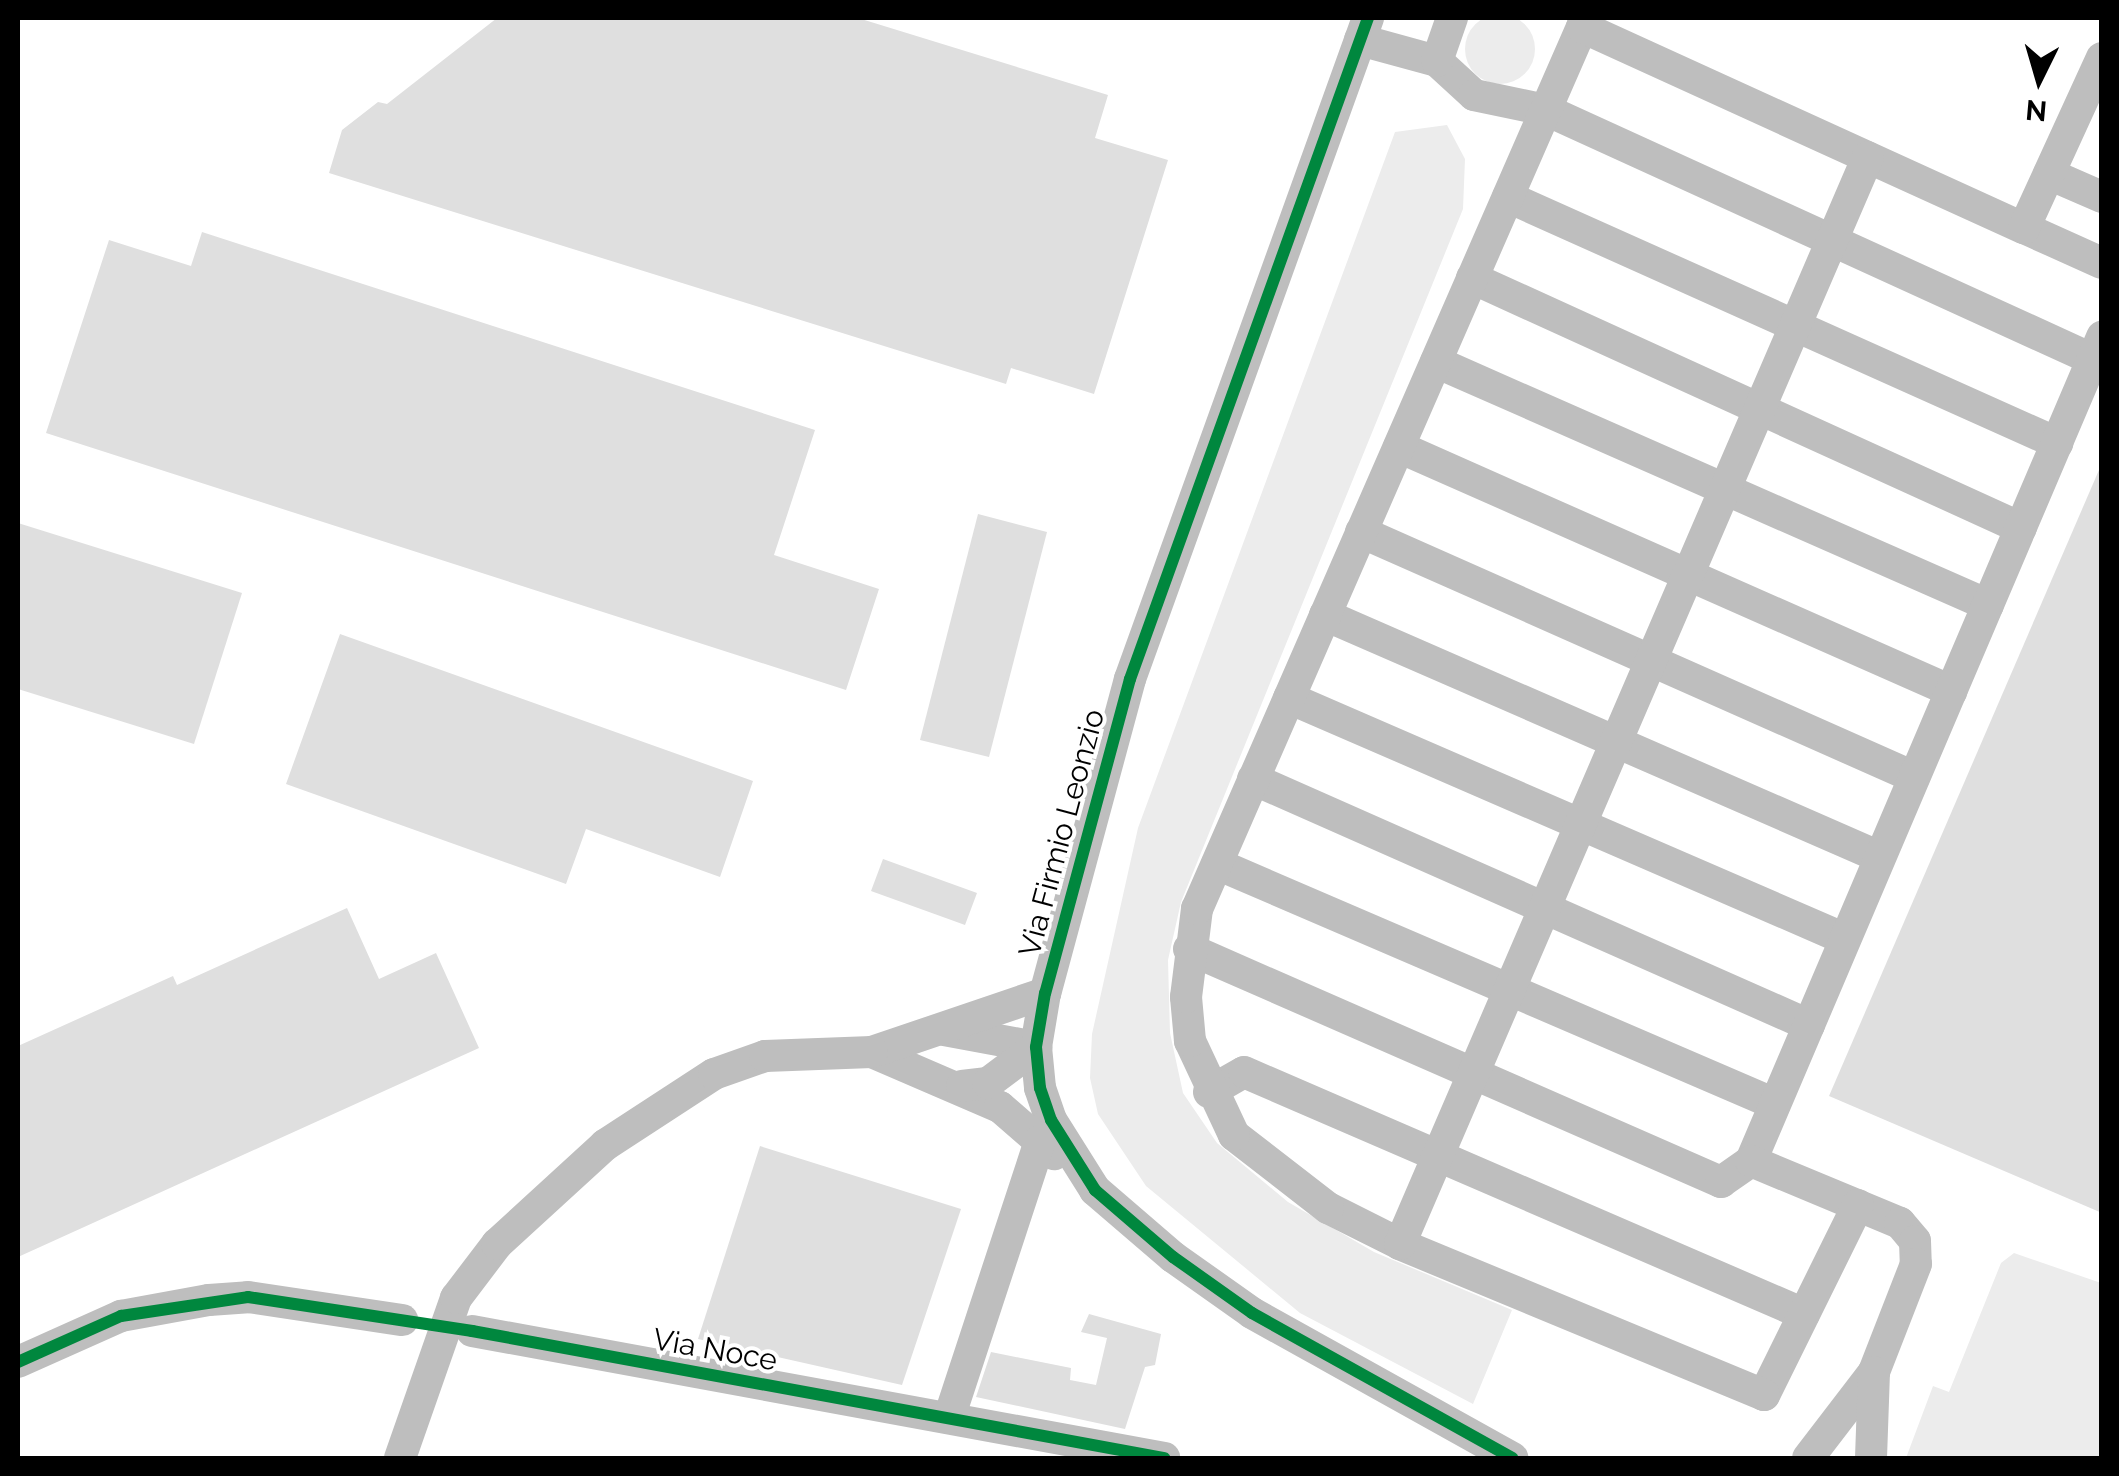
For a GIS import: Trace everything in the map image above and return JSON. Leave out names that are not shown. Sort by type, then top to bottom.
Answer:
[{"type":"street","points":[[1437,60],[1452,18]]},
{"type":"street","points":[[1858,1205],[1764,1395],[1400,1244],[1328,1208],[1280,1175],[1234,1135],[1209,1092],[1190,1041],[1189,950],[1216,864],[1546,110],[1570,22],[2102,263]]},
{"type":"street","points":[[1189,950],[1721,1182],[1751,1161],[2097,348],[1832,240],[1546,110],[1474,95],[1437,60],[1364,29]]},
{"type":"street","name":"Via Firmio Leonzio","points":[[1364,29],[1130,679],[1044,993],[1036,1046],[1051,1120],[1095,1190],[1252,1313],[1512,1458]]},
{"type":"street","points":[[2024,228],[2049,174],[2093,97],[2102,58]]},
{"type":"street","points":[[1400,1244],[1868,157]]},
{"type":"street","points":[[2049,174],[2102,196]]},
{"type":"street","points":[[1508,197],[2057,442]]},
{"type":"street","points":[[1472,278],[2020,528]]},
{"type":"street","points":[[1436,362],[1988,604]]},
{"type":"street","points":[[1399,447],[1951,691]]},
{"type":"street","points":[[1362,532],[1914,777]]},
{"type":"street","points":[[1325,615],[1880,857]]},
{"type":"street","points":[[1289,698],[1846,939]]},
{"type":"street","points":[[1253,780],[1809,1025]]},
{"type":"street","points":[[1216,864],[1775,1104]]},
{"type":"street","points":[[400,1458],[456,1298],[497,1244],[605,1144],[714,1074],[765,1056],[872,1052],[1044,993]]},
{"type":"street","points":[[944,1030],[1036,1046]]},
{"type":"street","points":[[962,1086],[988,1083],[1036,1046]]},
{"type":"street","points":[[872,1052],[962,1086],[1040,1142],[1095,1190]]},
{"type":"street","points":[[1209,1092],[1244,1072],[1804,1314]]},
{"type":"street","points":[[949,1418],[1040,1142]]},
{"type":"street","points":[[1751,1161],[1900,1222],[1915,1242],[1916,1264],[1874,1372],[1808,1458]]},
{"type":"street","points":[[18,1362],[121,1316],[210,1300],[248,1296],[402,1320]]},
{"type":"street","name":"Via Noce","points":[[472,1331],[1164,1458]]},
{"type":"street","points":[[1870,1458],[1874,1372]]},
{"type":"shaded area","points":[[1500,14],[1525,24],[1535,49],[1525,74],[1500,84],[1475,74],[1465,49],[1475,24]]},
{"type":"shaded area","points":[[1447,125],[1465,159],[1463,209],[1181,902],[1168,960],[1170,1033],[1183,1093],[1217,1143],[1288,1202],[1374,1252],[1512,1310],[1473,1404],[1300,1313],[1146,1186],[1098,1114],[1090,1078],[1092,1034],[1138,828],[1395,132]]},
{"type":"shaded area","points":[[2014,1253],[2101,1283],[2101,1458],[1906,1458],[1933,1386],[1949,1392],[2001,1263]]},
{"type":"building","points":[[497,18],[858,18],[1108,95],[1095,138],[1168,160],[1094,394],[1011,368],[1006,384],[329,173],[342,130],[378,102],[387,104]]},
{"type":"building","points":[[202,232],[815,430],[774,555],[879,589],[846,690],[46,433],[109,240],[191,266]]},
{"type":"building","points":[[2102,463],[2102,1213],[1829,1096]]},
{"type":"building","points":[[978,514],[1047,532],[989,757],[920,740]]},
{"type":"building","points":[[18,523],[242,593],[194,744],[18,689]]},
{"type":"building","points":[[340,634],[753,781],[720,877],[586,829],[566,884],[286,784]]},
{"type":"building","points":[[883,859],[977,893],[965,925],[871,891]]},
{"type":"building","points":[[347,908],[379,979],[436,953],[479,1048],[18,1257],[18,1046],[173,976],[177,985]]},
{"type":"building","points":[[760,1146],[961,1209],[902,1385],[698,1339]]},
{"type":"building","points":[[1089,1314],[1161,1334],[1155,1365],[1145,1367],[1125,1429],[976,1397],[991,1352],[1071,1368],[1070,1380],[1096,1385],[1107,1338],[1081,1332]]},
{"type":"cycle path","points":[[1368,18],[1130,679],[1045,993],[1036,1047],[1040,1088],[1051,1120],[1095,1190],[1173,1257],[1252,1313],[1512,1458]]},
{"type":"cycle path","points":[[18,1362],[121,1316],[248,1297],[472,1331],[1164,1458]]}]
